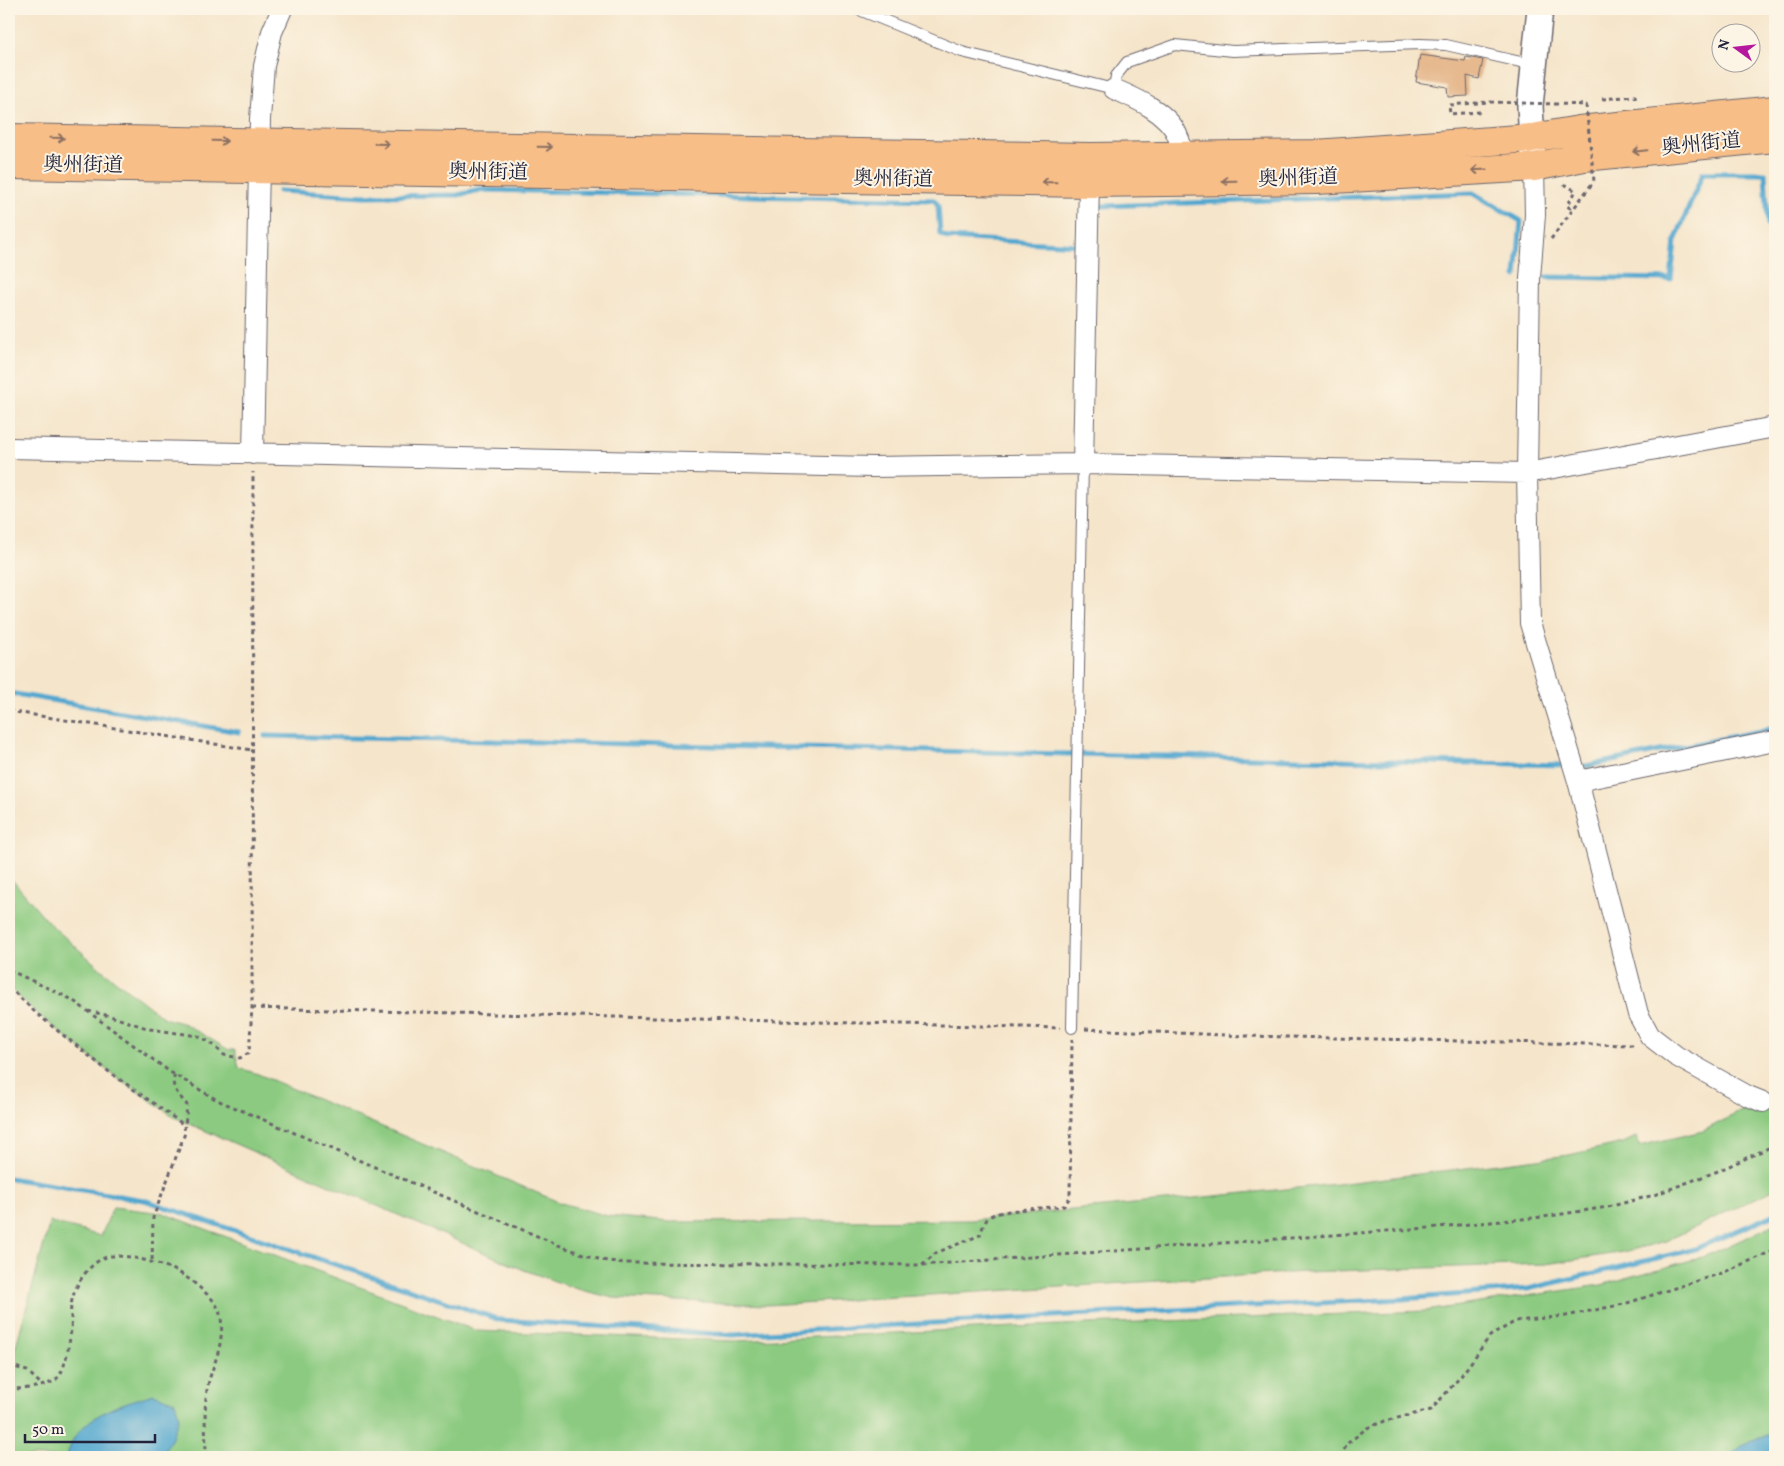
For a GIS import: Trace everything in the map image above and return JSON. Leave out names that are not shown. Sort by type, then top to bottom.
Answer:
[{"type":"highway","name":"奥州街道","points":[[9,138],[1080,157],[1316,154],[1532,138],[1579,130],[1775,110]]},
{"type":"highway","name":"奥州街道","points":[[9,165],[1089,183],[1317,180],[1534,167],[1584,157],[1775,138]]},
{"type":"street","points":[[253,454],[260,142],[264,66],[272,32],[282,9]]},
{"type":"street","points":[[1540,9],[1530,106],[1535,215],[1530,278],[1527,473],[1530,623],[1578,781],[1638,1014],[1650,1036],[1676,1056],[1748,1096],[1769,1102]]},
{"type":"street","points":[[1114,89],[1142,101],[1163,117],[1178,136],[1183,156]]},
{"type":"street","points":[[1082,464],[1089,183]]},
{"type":"street","points":[[9,448],[873,467],[1082,464],[1527,473],[1775,427]]},
{"type":"street","points":[[1578,781],[1775,740]]},
{"type":"lane","points":[[857,9],[962,52],[1114,89],[1116,76],[1127,62],[1175,46],[1233,52],[1420,44],[1446,45],[1534,65]]},
{"type":"lane","points":[[1072,1028],[1082,464]]},
{"type":"path","points":[[1480,112],[1450,114],[1449,105],[1490,102],[1586,104],[1594,181],[1551,239]]},
{"type":"path","points":[[1564,184],[1576,191],[1567,206],[1573,210]]},
{"type":"path","points":[[87,1011],[110,1016],[150,1030],[198,1036],[210,1042],[224,1055],[240,1058],[248,1053],[252,1008],[253,454]]},
{"type":"path","points":[[9,711],[252,750]]},
{"type":"path","points":[[9,970],[71,999],[148,1057],[175,1075],[234,1108],[563,1247],[601,1260],[624,1263],[922,1265],[1428,1228],[1542,1217],[1608,1207],[1654,1194],[1718,1171],[1775,1145]]},
{"type":"path","points":[[9,987],[38,1014],[108,1071],[176,1118],[184,1125],[185,1130]]},
{"type":"path","points":[[252,1008],[1072,1028],[1247,1036],[1632,1045],[1650,1036]]},
{"type":"path","points":[[922,1265],[936,1253],[980,1235],[984,1224],[990,1217],[1002,1212],[1064,1206],[1070,1197],[1072,1028]]},
{"type":"path","points":[[152,1263],[153,1218],[185,1133],[187,1105],[173,1087],[172,1080],[175,1075]]},
{"type":"path","points":[[1340,1457],[1348,1443],[1367,1428],[1386,1421],[1431,1410],[1461,1376],[1490,1336],[1516,1320],[1566,1316],[1624,1304],[1722,1273],[1775,1250]]},
{"type":"path","points":[[9,1389],[29,1388],[52,1383],[59,1376],[64,1366],[71,1328],[71,1306],[77,1286],[92,1266],[110,1256],[143,1260],[167,1267],[193,1281],[212,1298],[220,1311],[221,1331],[218,1354],[208,1384],[206,1397],[206,1457]]},
{"type":"path","points":[[9,1365],[27,1372],[42,1385]]},
{"type":"green space","points":[[9,876],[51,925],[102,970],[164,1018],[185,1024],[229,1050],[235,1050],[239,1068],[258,1074],[561,1203],[608,1216],[670,1222],[971,1220],[1337,1184],[1507,1163],[1569,1155],[1623,1143],[1636,1137],[1639,1146],[1703,1131],[1749,1107],[1775,1110],[1775,1189],[1666,1241],[1624,1252],[1546,1264],[1305,1272],[767,1305],[613,1298],[577,1289],[524,1270],[176,1118],[108,1071],[37,1014],[9,987]]},
{"type":"green space","points":[[113,1207],[163,1213],[477,1331],[735,1341],[1035,1326],[1425,1311],[1601,1285],[1706,1256],[1775,1224],[1775,1457],[9,1457],[9,1371],[50,1222],[101,1236]]},
{"type":"water","points":[[154,1394],[175,1402],[179,1417],[171,1440],[160,1457],[67,1457],[72,1443],[79,1432],[100,1414],[127,1402]]},
{"type":"water","points":[[1775,1434],[1775,1457],[1729,1457],[1750,1441]]},
{"type":"building","points":[[1420,55],[1465,61],[1466,57],[1483,60],[1479,79],[1467,76],[1468,96],[1448,97],[1447,87],[1416,82]]},
{"type":"waterway","points":[[1546,277],[1671,279],[1675,241],[1703,173],[1765,173],[1768,225],[1775,225]]},
{"type":"waterway","points":[[279,191],[364,196],[458,195],[481,190],[934,200],[938,205],[940,234],[948,238],[1079,245]]},
{"type":"waterway","points":[[1102,206],[1473,193],[1521,221],[1516,276]]},
{"type":"waterway","points":[[9,693],[239,732]]},
{"type":"waterway","points":[[1586,766],[1775,728]]},
{"type":"waterway","points":[[265,736],[1563,765]]},
{"type":"waterway","points":[[9,1178],[144,1200],[500,1320],[733,1335],[1070,1315],[1403,1299],[1528,1289],[1695,1249],[1775,1214]]}]
